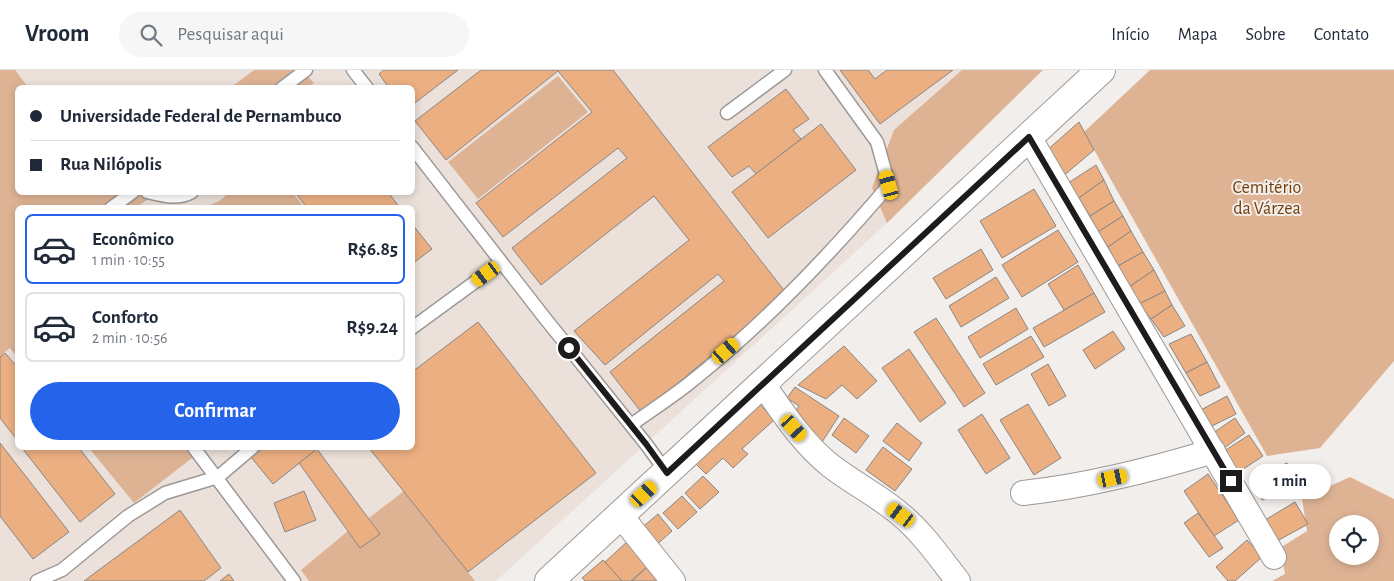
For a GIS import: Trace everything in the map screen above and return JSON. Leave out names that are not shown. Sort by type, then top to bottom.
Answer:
[{"type":"street","points":[[549,581],[1101,70]]},
{"type":"street","points":[[1029,137],[1274,557]]},
{"type":"street","points":[[762,384],[794,428],[812,448],[831,466],[901,515],[934,548],[958,581]]},
{"type":"street","points":[[1023,493],[1064,489],[1146,471],[1213,451]]},
{"type":"street","points":[[621,516],[672,581]]},
{"type":"lane","points":[[286,85],[306,70]]},
{"type":"lane","points":[[353,70],[365,85]]},
{"type":"lane","points":[[727,113],[785,70]]},
{"type":"lane","points":[[631,425],[686,385],[752,328],[801,282],[857,223],[889,185],[878,142],[825,70]]},
{"type":"lane","points":[[415,151],[667,473]]},
{"type":"lane","points":[[116,205],[129,195]]},
{"type":"lane","points":[[158,195],[184,197],[187,195]]},
{"type":"lane","points":[[415,326],[501,263]]},
{"type":"lane","points":[[196,450],[218,477],[294,581]]},
{"type":"lane","points":[[37,581],[62,570],[128,516],[166,493],[218,477],[250,450]]},
{"type":"shaded area","points":[[0,70],[1043,70],[887,223],[496,581],[0,581]]},
{"type":"green space","points":[[0,70],[15,70],[26,85],[15,85],[15,195],[155,195],[139,205],[15,205],[15,354],[10,348],[0,356]]},
{"type":"green space","points":[[254,70],[302,70],[314,83],[310,85],[234,85]]},
{"type":"green space","points":[[962,70],[1043,70],[887,223],[872,188],[894,130]]},
{"type":"green space","name":"Cemitério da Várzea","points":[[1150,70],[1394,70],[1394,361],[1320,448],[1267,456],[1084,132]]},
{"type":"green space","points":[[558,76],[588,112],[478,199],[448,162]]},
{"type":"green space","points":[[226,195],[295,195],[302,205],[209,205],[221,200]]},
{"type":"green space","points":[[91,450],[202,450],[134,503]]},
{"type":"green space","points":[[1350,477],[1394,499],[1394,581],[1272,581],[1285,574],[1280,548],[1307,531],[1302,499]]},
{"type":"green space","points":[[404,491],[475,581],[309,581],[301,570],[348,531],[360,548],[379,534],[369,518]]},
{"type":"building","points":[[384,70],[458,70],[415,103],[415,85],[387,85],[379,74]]},
{"type":"building","points":[[481,70],[613,70],[786,293],[642,413],[610,372],[724,281],[718,274],[605,365],[574,331],[689,240],[654,196],[541,285],[512,248],[627,158],[618,148],[503,237],[476,203],[592,112],[558,71],[446,160],[415,121]]},
{"type":"building","points":[[840,70],[868,70],[875,79],[887,70],[953,70],[880,124]]},
{"type":"building","points":[[786,89],[809,119],[793,130],[801,139],[756,174],[749,166],[732,177],[708,147]]},
{"type":"building","points":[[1079,122],[1094,150],[1062,177],[1045,152]]},
{"type":"building","points":[[821,124],[856,170],[768,238],[732,192]]},
{"type":"building","points":[[1096,165],[1104,180],[1079,198],[1068,183]]},
{"type":"building","points":[[1104,180],[1114,201],[1090,216],[1079,198]]},
{"type":"building","points":[[1034,189],[1056,226],[1002,258],[980,221]]},
{"type":"building","points":[[297,195],[390,195],[398,205],[305,205]]},
{"type":"building","points":[[1114,201],[1123,216],[1098,232],[1090,216]]},
{"type":"building","points":[[1123,216],[1131,231],[1108,247],[1098,232]]},
{"type":"building","points":[[415,228],[432,249],[415,262]]},
{"type":"building","points":[[1058,230],[1078,262],[1022,297],[1002,265]]},
{"type":"building","points":[[1131,231],[1143,252],[1118,266],[1108,247]]},
{"type":"building","points":[[981,249],[993,270],[946,299],[933,278]]},
{"type":"building","points":[[1143,252],[1154,270],[1129,287],[1118,266]]},
{"type":"building","points":[[1078,265],[1094,293],[1064,310],[1048,284]]},
{"type":"building","points":[[1154,270],[1165,291],[1139,304],[1129,287]]},
{"type":"building","points":[[996,277],[1009,298],[961,327],[949,306]]},
{"type":"building","points":[[1165,291],[1172,305],[1151,319],[1139,304]]},
{"type":"building","points":[[1094,293],[1105,312],[1044,347],[1033,328]]},
{"type":"building","points":[[1172,305],[1185,326],[1164,337],[1151,319]]},
{"type":"building","points":[[1016,308],[1028,329],[980,358],[968,337]]},
{"type":"building","points":[[936,318],[985,393],[964,407],[914,332]]},
{"type":"building","points":[[478,322],[596,473],[468,572],[371,450],[415,450],[415,370]]},
{"type":"building","points":[[1113,331],[1125,349],[1095,369],[1083,350]]},
{"type":"building","points":[[1191,334],[1207,362],[1186,373],[1169,344]]},
{"type":"building","points":[[1031,336],[1044,357],[996,385],[983,364]]},
{"type":"building","points":[[844,346],[877,381],[857,399],[842,385],[826,399],[798,385]]},
{"type":"building","points":[[909,349],[946,403],[920,422],[882,368]]},
{"type":"building","points":[[5,353],[15,365],[15,437],[0,418],[0,357]]},
{"type":"building","points":[[1207,362],[1220,387],[1200,396],[1186,373]]},
{"type":"building","points":[[1048,364],[1066,396],[1049,406],[1031,374]]},
{"type":"building","points":[[795,387],[839,416],[822,442],[799,427],[793,415],[799,406],[787,398]]},
{"type":"building","points":[[1227,396],[1236,414],[1206,429],[1197,412]]},
{"type":"building","points":[[757,401],[774,420],[742,449],[748,454],[733,468],[723,458],[706,474],[692,460]]},
{"type":"building","points":[[1028,404],[1061,458],[1034,475],[1000,420]]},
{"type":"building","points":[[982,414],[1010,458],[986,474],[958,430]]},
{"type":"building","points":[[844,418],[869,436],[856,453],[832,435]]},
{"type":"building","points":[[1235,418],[1245,433],[1224,448],[1213,433]]},
{"type":"building","points":[[897,423],[922,443],[909,461],[883,441]]},
{"type":"building","points":[[1249,435],[1263,456],[1236,474],[1221,453]]},
{"type":"building","points":[[0,443],[69,532],[33,559],[0,516]]},
{"type":"building","points":[[883,447],[912,469],[895,491],[866,470]]},
{"type":"building","points":[[24,450],[81,450],[115,494],[80,522]]},
{"type":"building","points":[[261,450],[316,450],[273,484],[251,457]]},
{"type":"building","points":[[318,450],[380,534],[360,548],[299,463]]},
{"type":"building","points":[[1287,463],[1296,484],[1262,500],[1253,479]]},
{"type":"building","points":[[1208,474],[1239,520],[1214,536],[1184,491]]},
{"type":"building","points":[[703,476],[719,492],[700,509],[685,493]]},
{"type":"building","points":[[304,491],[316,520],[285,532],[274,503]]},
{"type":"building","points":[[682,496],[697,512],[678,529],[663,513]]},
{"type":"building","points":[[1295,502],[1308,524],[1277,541],[1265,520]]},
{"type":"building","points":[[180,510],[221,568],[204,581],[84,581]]},
{"type":"building","points":[[1198,513],[1223,548],[1209,557],[1184,523]]},
{"type":"building","points":[[658,514],[672,531],[653,548],[639,530]]},
{"type":"building","points":[[629,540],[648,566],[631,581],[621,581],[605,562]]},
{"type":"building","points":[[1247,540],[1262,557],[1235,581],[1228,581],[1216,567]]},
{"type":"building","points":[[603,560],[622,581],[585,581],[582,578]]},
{"type":"building","points":[[648,566],[662,581],[632,581]]},
{"type":"building","points":[[229,574],[234,581],[220,581]]},
{"type":"route","points":[[569,348],[667,473],[1029,137],[1231,481]]}]
